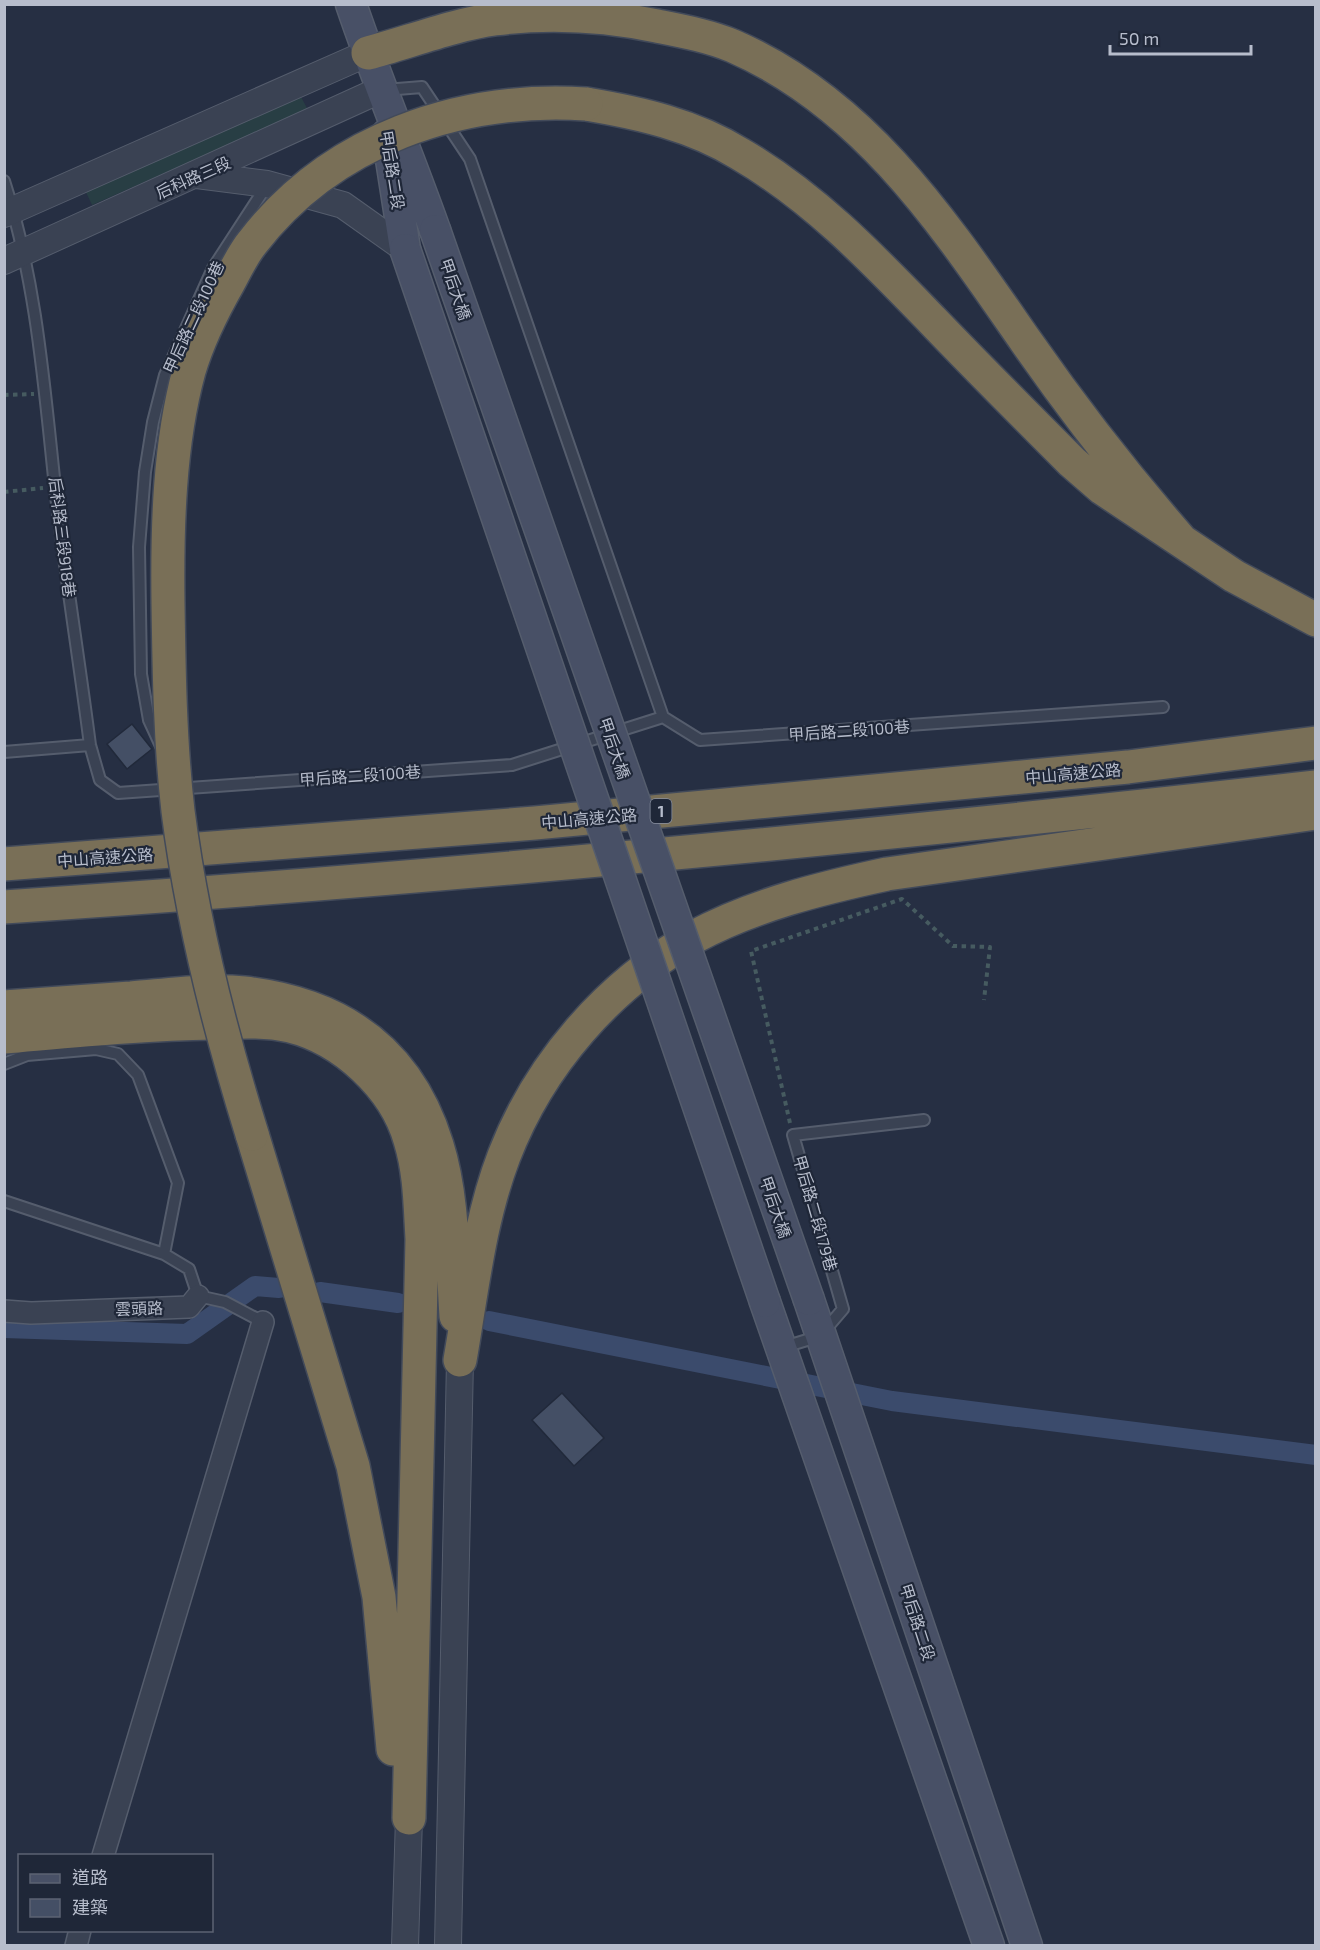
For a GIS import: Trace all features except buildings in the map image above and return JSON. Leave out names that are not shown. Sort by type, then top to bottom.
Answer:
[{"type":"highway","points":[[368,53],[492,19],[584,15],[626,20],[730,45],[799,81],[882,151],[922,196],[967,254],[1078,415],[1127,479],[1180,539]]},
{"type":"highway","points":[[409,1818],[392,1748],[379,1597],[353,1466],[212,999],[188,873],[173,761],[169,633],[169,510],[189,370],[214,308],[251,244],[295,196],[330,168],[396,133],[461,113],[523,103],[586,104],[663,120],[710,138],[740,153],[812,203],[862,247],[1072,462],[1102,488],[1243,581],[1316,620]]},
{"type":"highway","name":"中山高速公路","points":[[4,864],[546,822],[1128,767],[1316,743]]},
{"type":"highway","points":[[4,907],[532,867],[938,830],[1316,787]]},
{"type":"highway","points":[[460,1360],[487,1212],[504,1158],[521,1116],[551,1065],[563,1051],[600,1009],[654,962],[694,937],[738,917],[887,874],[1316,813]]},
{"type":"highway","points":[[4,1007],[176,994],[242,993],[272,998],[327,1013],[376,1046],[396,1064],[414,1090],[438,1148],[445,1180],[460,1360]]},
{"type":"highway","points":[[4,1037],[169,1023],[254,1022],[289,1026],[314,1035],[345,1052],[373,1078],[394,1106],[412,1149],[418,1177],[422,1239],[409,1818]]},
{"type":"main road","name":"甲后路二段","points":[[351,4],[380,90],[414,169],[435,230]]},
{"type":"main road","name":"甲后路二段","points":[[380,90],[405,249]]},
{"type":"main road","name":"甲后大橋","points":[[435,230],[809,1300]]},
{"type":"main road","points":[[405,249],[765,1302],[989,1946]]},
{"type":"main road","name":"甲后路二段","points":[[809,1300],[1027,1946]]},
{"type":"street","points":[[9,212],[368,53]]},
{"type":"street","name":"后科路三段","points":[[14,257],[380,90]]},
{"type":"street","points":[[197,175],[267,184],[343,205],[405,249]]},
{"type":"street","name":"雲頭路","points":[[4,1311],[31,1313],[189,1307],[198,1296]]},
{"type":"street","points":[[104,1854],[263,1322]]},
{"type":"street","points":[[448,1946],[460,1360]]},
{"type":"street","points":[[405,1946],[409,1818]]},
{"type":"lane","points":[[380,90],[422,87],[470,159],[663,717]]},
{"type":"lane","name":"后科路三段918巷","points":[[4,181],[14,257],[47,393],[56,487],[90,745],[100,780],[118,793],[181,787]]},
{"type":"lane","name":"甲后路二段100巷","points":[[267,184],[213,268],[165,375],[145,472],[139,546],[143,698],[149,720],[181,787],[512,765],[663,717],[700,741],[1163,707]]},
{"type":"lane","points":[[4,752],[90,745]]},
{"type":"lane","points":[[4,1064],[27,1055],[96,1049],[118,1054],[138,1075],[178,1183],[164,1254]]},
{"type":"lane","name":"甲后路二段179巷","points":[[820,1336],[843,1310],[793,1135],[924,1120]]},
{"type":"lane","points":[[4,1202],[164,1254],[189,1269],[198,1296],[225,1302],[263,1322]]},
{"type":"lane","points":[[781,1348],[820,1336]]},
{"type":"path","points":[[4,395],[47,393]]},
{"type":"path","points":[[4,492],[56,487]]},
{"type":"path","points":[[793,1135],[751,951],[902,899],[953,946],[990,947],[984,1000]]},
{"type":"green space","points":[[300,95],[308,110],[92,205],[85,190]]},
{"type":"waterway","points":[[4,1328],[187,1334],[255,1286],[279,1288]]},
{"type":"waterway","points":[[320,1292],[398,1303]]},
{"type":"waterway","points":[[489,1321],[892,1401],[1316,1455]]}]
